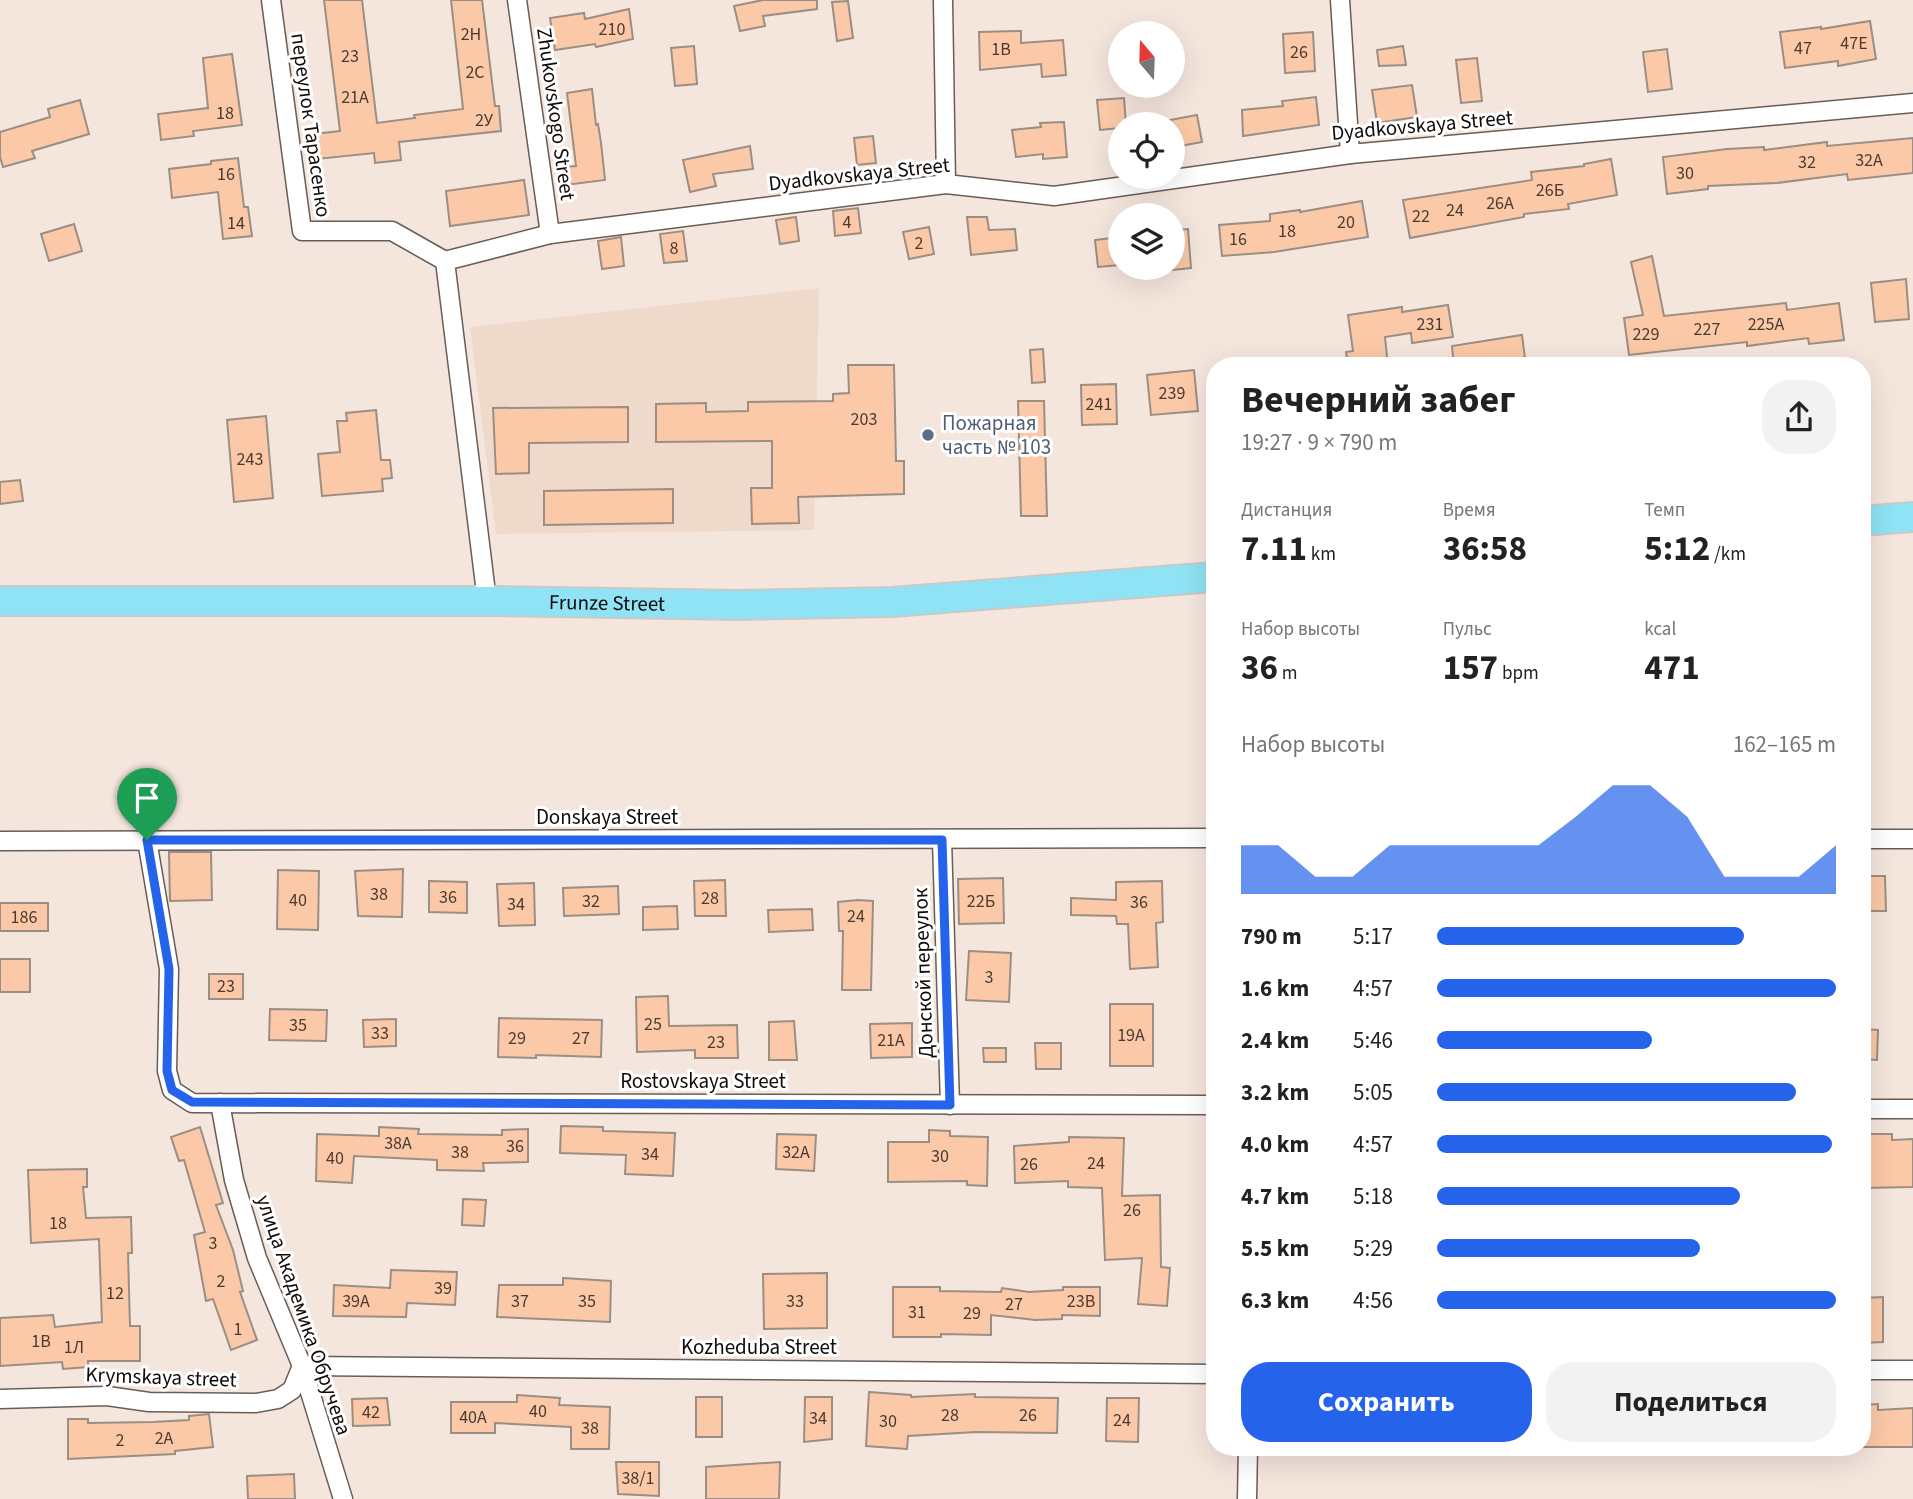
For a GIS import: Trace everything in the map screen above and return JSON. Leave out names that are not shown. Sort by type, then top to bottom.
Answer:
[{"type":"main road","points":[[1871,520],[1913,517]]},
{"type":"main road","name":"Frunze Street","points":[[0,601],[487,601],[738,605],[892,602],[1206,578]]},
{"type":"street","name":"переулок Тарасенко","points":[[271,0],[302,231],[392,231],[445,261]]},
{"type":"street","name":"Zhukovskogo Street","points":[[517,0],[550,234]]},
{"type":"street","points":[[943,0],[946,184]]},
{"type":"street","points":[[1340,0],[1350,153]]},
{"type":"street","name":"Dyadkovskaya Street","points":[[445,261],[550,234],[946,184],[1054,196],[1350,153],[1913,103]]},
{"type":"street","points":[[445,261],[487,601]]},
{"type":"street","name":"Donskaya Street","points":[[0,841],[1206,838]]},
{"type":"street","points":[[1871,839],[1913,839]]},
{"type":"street","name":"Rostovskaya Street","points":[[147,840],[169,969],[167,1071],[172,1090],[192,1102],[1206,1105]]},
{"type":"street","name":"Донской переулок","points":[[942,840],[950,1105]]},
{"type":"street","name":"улица Академика Обручева","points":[[220,1103],[234,1180],[257,1258],[302,1366],[343,1499]]},
{"type":"street","points":[[1871,1109],[1913,1109]]},
{"type":"street","name":"Kozheduba Street","points":[[302,1366],[1206,1374]]},
{"type":"street","name":"Krymskaya street","points":[[0,1399],[107,1396],[149,1402],[256,1403],[278,1399],[292,1390],[302,1366]]},
{"type":"street","points":[[1871,1370],[1913,1370]]},
{"type":"street","points":[[1247,1499],[1248,1456]]},
{"type":"shaded area","points":[[819,288],[814,530],[496,534],[470,327]]},
{"type":"building","points":[[324,0],[362,0],[377,123],[463,109],[451,0],[482,0],[495,106],[499,106],[501,131],[399,142],[401,160],[375,163],[374,153],[317,159],[314,134],[340,131]]},
{"type":"building","points":[[763,0],[817,0],[817,9],[763,16],[765,26],[740,31],[734,6]]},
{"type":"building","points":[[848,1],[853,38],[837,41],[832,2]]},
{"type":"building","points":[[629,9],[633,39],[596,47],[595,44],[555,50],[550,18],[584,13],[585,19]]},
{"type":"building","points":[[1870,21],[1876,59],[1838,66],[1838,61],[1785,68],[1780,32]]},
{"type":"building","points":[[1021,31],[1021,43],[1063,40],[1066,75],[1042,77],[1041,64],[980,70],[979,32]]},
{"type":"building","points":[[1313,32],[1315,71],[1285,73],[1283,34]]},
{"type":"building","points":[[694,46],[697,84],[675,86],[671,48]]},
{"type":"building","points":[[1403,46],[1406,65],[1379,66],[1377,50]]},
{"type":"building","points":[[1667,49],[1672,89],[1648,92],[1643,52]]},
{"type":"building","points":[[232,54],[242,125],[193,131],[194,136],[161,140],[158,114],[208,108],[203,58]]},
{"type":"building","points":[[1477,58],[1482,101],[1461,103],[1456,60]]},
{"type":"building","points":[[1412,85],[1417,117],[1377,123],[1372,90]]},
{"type":"building","points":[[592,89],[605,180],[566,185],[564,167],[576,166],[567,93]]},
{"type":"building","points":[[1316,97],[1319,125],[1243,136],[1242,110],[1283,106],[1282,101]]},
{"type":"building","points":[[1124,98],[1125,112],[1108,112],[1108,129],[1100,130],[1097,100]]},
{"type":"building","points":[[80,100],[89,134],[32,151],[35,158],[3,167],[0,157],[0,132],[50,117],[48,109]]},
{"type":"building","points":[[1197,115],[1202,142],[1185,145],[1185,117]]},
{"type":"building","points":[[1064,122],[1067,157],[1043,159],[1043,154],[1016,157],[1012,130],[1041,127],[1040,123]]},
{"type":"building","points":[[873,136],[876,163],[857,165],[854,138]]},
{"type":"building","points":[[1913,138],[1913,173],[1848,180],[1847,174],[1777,183],[1708,186],[1708,189],[1667,194],[1663,157],[1727,149],[1764,147],[1764,150],[1827,142],[1827,146]]},
{"type":"building","points":[[750,146],[753,169],[713,174],[716,186],[690,192],[683,160]]},
{"type":"building","points":[[238,158],[244,207],[248,207],[252,236],[223,239],[218,192],[172,198],[169,169]]},
{"type":"building","points":[[1611,159],[1617,195],[1568,204],[1569,209],[1524,214],[1524,217],[1410,238],[1403,200],[1532,180],[1531,172],[1584,166]]},
{"type":"building","points":[[524,180],[529,215],[450,226],[446,191]]},
{"type":"building","points":[[1362,201],[1368,237],[1274,252],[1222,256],[1219,225],[1270,221],[1270,214],[1300,212]]},
{"type":"building","points":[[858,208],[861,233],[835,236],[833,211]]},
{"type":"building","points":[[796,217],[799,241],[780,244],[776,220]]},
{"type":"building","points":[[967,217],[987,217],[989,230],[1015,229],[1017,250],[971,255]]},
{"type":"building","points":[[74,224],[82,251],[49,261],[41,234]]},
{"type":"building","points":[[929,227],[934,254],[909,259],[903,232]]},
{"type":"building","points":[[1185,229],[1188,229],[1191,268],[1185,269]]},
{"type":"building","points":[[683,231],[687,261],[664,263],[660,234]]},
{"type":"building","points":[[621,237],[624,266],[602,269],[598,241]]},
{"type":"building","points":[[1108,238],[1108,266],[1098,267],[1095,240]]},
{"type":"building","points":[[1652,256],[1664,316],[1786,303],[1787,310],[1839,303],[1844,340],[1809,344],[1808,338],[1747,346],[1747,342],[1629,355],[1624,318],[1643,315],[1631,262]]},
{"type":"building","points":[[1906,279],[1909,319],[1875,322],[1871,283]]},
{"type":"building","points":[[1448,305],[1453,337],[1412,343],[1411,333],[1385,337],[1387,357],[1347,357],[1346,352],[1353,351],[1348,315],[1402,307],[1402,312]]},
{"type":"building","points":[[1522,335],[1525,357],[1453,357],[1452,346]]},
{"type":"building","points":[[1043,349],[1045,382],[1032,383],[1030,350]]},
{"type":"building","points":[[848,365],[894,365],[896,461],[904,461],[904,494],[798,497],[799,523],[752,524],[751,488],[772,488],[772,441],[656,442],[656,404],[706,403],[706,412],[748,411],[748,402],[833,401],[833,394],[849,393]]},
{"type":"building","points":[[1194,370],[1198,411],[1151,415],[1147,375]]},
{"type":"building","points":[[1116,384],[1117,424],[1082,425],[1081,385]]},
{"type":"building","points":[[1018,401],[1044,401],[1047,516],[1021,516]]},
{"type":"building","points":[[628,407],[628,442],[529,443],[529,473],[496,474],[493,408]]},
{"type":"building","points":[[376,410],[381,460],[390,460],[392,478],[382,479],[383,491],[322,496],[318,454],[340,452],[337,421],[347,421],[346,413]]},
{"type":"building","points":[[266,416],[273,498],[234,502],[227,420]]},
{"type":"building","points":[[20,480],[23,501],[0,504],[0,482]]},
{"type":"building","points":[[673,489],[673,523],[544,525],[544,491]]},
{"type":"building","points":[[169,852],[211,852],[212,900],[170,901]]},
{"type":"building","points":[[403,869],[402,917],[358,916],[355,871]]},
{"type":"building","points":[[278,870],[319,871],[318,930],[277,929]]},
{"type":"building","points":[[1871,876],[1885,876],[1886,911],[1871,911]]},
{"type":"building","points":[[1003,878],[1004,923],[959,924],[958,879]]},
{"type":"building","points":[[725,880],[726,916],[695,916],[694,881]]},
{"type":"building","points":[[429,881],[467,882],[467,913],[429,912]]},
{"type":"building","points":[[1162,881],[1163,922],[1156,923],[1158,967],[1130,969],[1128,924],[1117,924],[1116,916],[1071,915],[1071,898],[1116,900],[1116,882]]},
{"type":"building","points":[[534,883],[535,925],[499,926],[497,884]]},
{"type":"building","points":[[618,886],[619,914],[564,916],[563,888]]},
{"type":"building","points":[[873,901],[871,990],[842,990],[843,931],[839,931],[838,902]]},
{"type":"building","points":[[0,903],[48,903],[48,931],[0,931]]},
{"type":"building","points":[[677,906],[678,929],[643,930],[643,907]]},
{"type":"building","points":[[812,909],[813,930],[769,932],[768,910]]},
{"type":"building","points":[[969,951],[1011,953],[1009,1002],[966,1000]]},
{"type":"building","points":[[0,959],[30,959],[30,992],[0,992]]},
{"type":"building","points":[[209,974],[243,974],[243,999],[209,999]]},
{"type":"building","points":[[668,996],[669,1026],[737,1025],[738,1058],[695,1058],[695,1050],[637,1052],[636,997]]},
{"type":"building","points":[[1110,1004],[1153,1004],[1153,1066],[1110,1066]]},
{"type":"building","points":[[270,1009],[327,1010],[326,1041],[269,1040]]},
{"type":"building","points":[[499,1018],[602,1020],[601,1057],[498,1057]]},
{"type":"building","points":[[396,1019],[396,1046],[364,1047],[363,1020]]},
{"type":"building","points":[[794,1021],[797,1060],[769,1060],[769,1022]]},
{"type":"building","points":[[912,1023],[912,1057],[871,1058],[870,1024]]},
{"type":"building","points":[[1871,1030],[1878,1030],[1877,1060],[1871,1060]]},
{"type":"building","points":[[1035,1043],[1061,1043],[1061,1069],[1036,1069]]},
{"type":"building","points":[[983,1048],[1006,1048],[1006,1062],[984,1062]]},
{"type":"building","points":[[561,1126],[603,1127],[603,1131],[675,1133],[673,1176],[625,1174],[626,1155],[560,1153]]},
{"type":"building","points":[[200,1127],[223,1203],[216,1205],[233,1250],[243,1291],[240,1292],[257,1340],[231,1350],[213,1299],[206,1301],[194,1235],[205,1232],[184,1160],[179,1161],[171,1137]]},
{"type":"building","points":[[379,1127],[419,1129],[418,1134],[502,1135],[502,1130],[528,1129],[528,1162],[483,1163],[484,1171],[437,1170],[437,1160],[354,1156],[352,1183],[316,1181],[317,1134],[379,1136]]},
{"type":"building","points":[[929,1130],[950,1131],[950,1136],[988,1137],[987,1186],[967,1185],[967,1181],[888,1182],[888,1142],[929,1142]]},
{"type":"building","points":[[777,1134],[816,1135],[814,1171],[776,1169]]},
{"type":"building","points":[[1871,1134],[1892,1134],[1892,1140],[1913,1139],[1913,1187],[1871,1188]]},
{"type":"building","points":[[1069,1137],[1124,1138],[1122,1196],[1160,1195],[1161,1267],[1170,1268],[1167,1306],[1138,1304],[1142,1258],[1105,1260],[1102,1188],[1068,1187],[1068,1181],[1015,1183],[1014,1146],[1069,1142]]},
{"type":"building","points":[[87,1169],[87,1187],[83,1187],[86,1218],[131,1217],[132,1253],[128,1253],[130,1326],[140,1326],[140,1361],[88,1361],[88,1367],[63,1369],[62,1362],[0,1366],[0,1318],[53,1315],[55,1327],[102,1322],[99,1239],[31,1243],[28,1170]]},
{"type":"building","points":[[463,1199],[486,1200],[484,1226],[462,1225]]},
{"type":"building","points":[[391,1270],[457,1272],[455,1305],[407,1303],[406,1317],[333,1316],[334,1285],[390,1288]]},
{"type":"building","points":[[827,1273],[827,1328],[764,1329],[763,1274]]},
{"type":"building","points":[[563,1278],[611,1281],[610,1322],[497,1317],[499,1285],[563,1285]]},
{"type":"building","points":[[893,1287],[940,1287],[940,1291],[1001,1292],[1002,1288],[1029,1292],[1063,1290],[1063,1287],[1100,1287],[1100,1316],[1062,1315],[1062,1319],[1035,1320],[991,1315],[991,1335],[893,1337]]},
{"type":"building","points":[[1883,1297],[1883,1342],[1871,1343],[1871,1298]]},
{"type":"building","points":[[869,1392],[911,1397],[975,1394],[975,1397],[1058,1398],[1057,1433],[976,1432],[908,1436],[907,1449],[866,1446]]},
{"type":"building","points":[[517,1395],[560,1398],[559,1405],[610,1407],[609,1449],[571,1449],[571,1427],[495,1423],[495,1433],[451,1433],[451,1402],[517,1402]]},
{"type":"building","points":[[696,1397],[722,1397],[722,1437],[696,1437]]},
{"type":"building","points":[[805,1397],[832,1397],[832,1439],[804,1442]]},
{"type":"building","points":[[387,1398],[390,1425],[353,1426],[352,1399]]},
{"type":"building","points":[[1107,1398],[1139,1398],[1138,1442],[1106,1441]]},
{"type":"building","points":[[1871,1404],[1878,1404],[1878,1410],[1913,1408],[1913,1447],[1871,1447]]},
{"type":"building","points":[[209,1414],[213,1447],[175,1451],[175,1454],[68,1459],[68,1419],[88,1419],[88,1423],[153,1422],[189,1420],[189,1416]]},
{"type":"building","points":[[616,1462],[659,1462],[659,1496],[618,1494]]},
{"type":"building","points":[[780,1462],[779,1499],[706,1499],[706,1467]]},
{"type":"building","points":[[294,1474],[295,1499],[248,1499],[247,1476]]},
{"type":"place","name":"Пожарная часть № 103","points":[[928,435]]},
{"type":"route","points":[[147,840],[942,840],[950,1105],[192,1102],[172,1090],[167,1071],[169,969],[147,840]]}]
